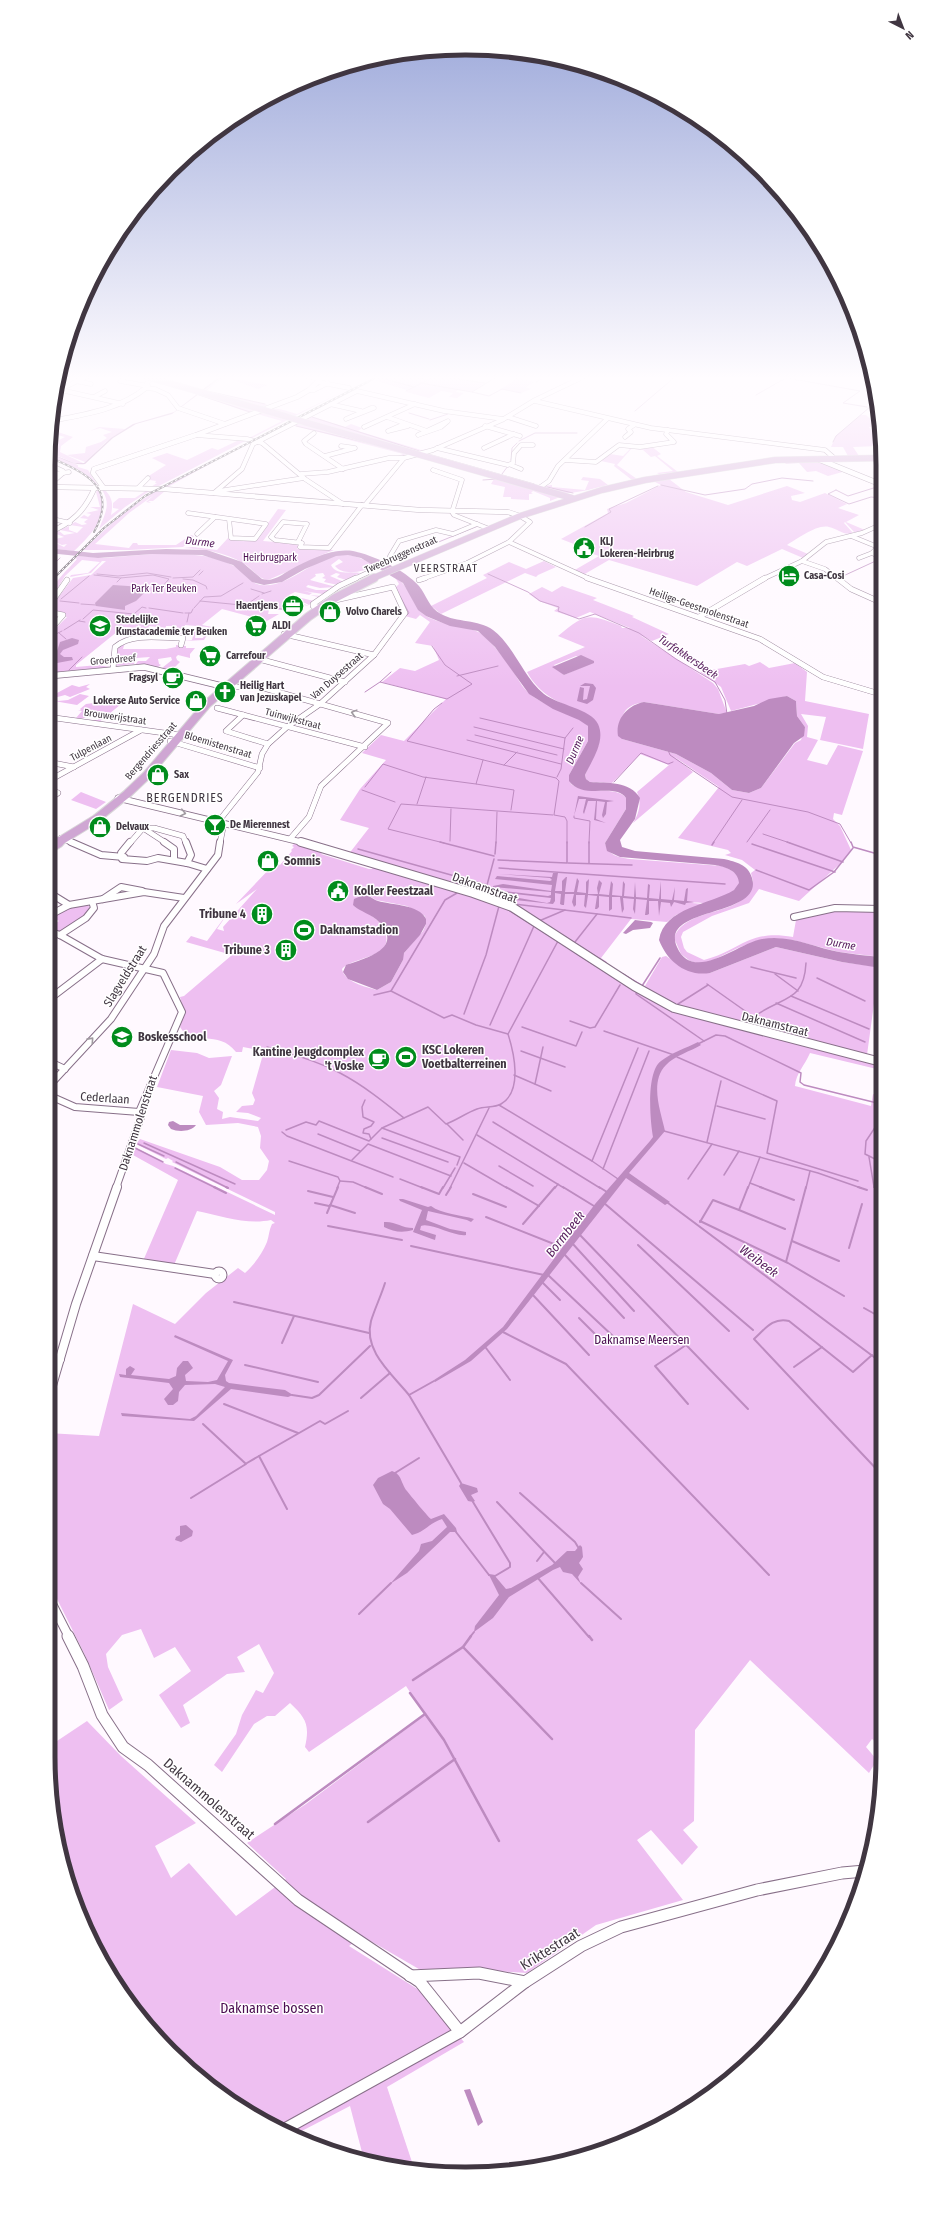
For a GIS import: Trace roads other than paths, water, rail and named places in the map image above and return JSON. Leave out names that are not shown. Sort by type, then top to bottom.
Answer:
[{"type":"main road","points":[[513,480],[570,498]]},
{"type":"main road","points":[[519,515],[537,507],[641,480]]},
{"type":"main road","points":[[519,515],[570,498],[647,480]]},
{"type":"main road","name":"Tweebruggenstraat","points":[[396,567],[519,515]]},
{"type":"main road","name":"Tweebruggenstraat","points":[[224,687],[285,634],[328,601],[396,567],[519,515]]},
{"type":"main road","name":"Bergendriesstraat","points":[[55,844],[120,798],[146,776],[198,709],[224,687]]},
{"type":"main road","name":"Bergendriesstraat","points":[[55,842],[63,838]]},
{"type":"street","points":[[98,480],[103,487]]},
{"type":"street","points":[[138,488],[146,480]]},
{"type":"street","points":[[219,491],[231,480]]},
{"type":"street","points":[[214,493],[293,480]]},
{"type":"street","points":[[307,480],[343,504]]},
{"type":"street","points":[[298,542],[306,524],[283,522],[271,536],[275,540],[302,543],[300,547],[329,548],[385,480]]},
{"type":"street","points":[[452,511],[461,480]]},
{"type":"street","points":[[537,487],[549,480]]},
{"type":"street","points":[[55,486],[138,488],[420,510],[500,512],[519,515],[530,522],[509,542],[470,561],[443,566],[428,572],[432,575],[419,580]]},
{"type":"street","points":[[55,530],[70,523],[84,512],[95,487]]},
{"type":"street","points":[[452,511],[454,515],[487,528]]},
{"type":"street","points":[[188,513],[266,523],[255,539],[231,538],[229,519]]},
{"type":"street","points":[[197,534],[215,517]]},
{"type":"street","points":[[55,520],[70,523]]},
{"type":"street","points":[[399,541],[436,530],[453,534],[477,524]]},
{"type":"street","points":[[699,617],[763,579],[802,561],[826,542],[876,527]]},
{"type":"street","points":[[390,556],[404,533]]},
{"type":"street","points":[[850,536],[876,546]]},
{"type":"street","name":"Heilige-Geestmolenstraat","points":[[509,542],[586,578],[699,617],[770,644],[801,665],[823,677],[876,693]]},
{"type":"street","points":[[859,558],[872,553],[876,549]]},
{"type":"street","points":[[872,553],[876,555]]},
{"type":"street","points":[[802,561],[825,569],[851,589],[876,600]]},
{"type":"street","name":"Tweebruggenstraat","points":[[318,608],[313,606],[313,604],[367,573]]},
{"type":"street","points":[[55,597],[67,580]]},
{"type":"street","name":"Van Duysestraat","points":[[221,822],[260,768],[262,754],[268,744],[287,727],[320,704],[374,655],[406,613],[393,587],[328,601]]},
{"type":"street","points":[[55,613],[63,615],[55,624]]},
{"type":"street","points":[[285,634],[374,655]]},
{"type":"street","points":[[113,669],[114,653],[119,643],[130,638],[184,638],[181,645]]},
{"type":"street","points":[[257,659],[345,682]]},
{"type":"street","name":"Groendreef","points":[[55,675],[147,667],[224,687]]},
{"type":"street","points":[[224,687],[260,687],[388,723],[320,786],[309,817],[290,840]]},
{"type":"street","name":"Tuinwijkstraat","points":[[217,708],[364,746]]},
{"type":"street","points":[[243,715],[226,731],[268,744]]},
{"type":"street","name":"Brouwerijstraat","points":[[55,718],[141,730],[175,738]]},
{"type":"street","name":"Tulpenlaan","points":[[55,778],[141,730]]},
{"type":"street","name":"Bloemistenstraat","points":[[175,738],[260,768]]},
{"type":"street","points":[[55,764],[74,768]]},
{"type":"street","name":"Daknamstraat","points":[[120,798],[290,840],[473,893],[512,907],[634,986],[674,1008],[876,1061]]},
{"type":"street","name":"Slagveldstraat","points":[[55,1080],[111,1019],[154,954],[164,926],[218,855],[221,822]]},
{"type":"street","points":[[121,857],[121,853],[143,828],[154,828],[183,836],[191,855],[187,863]]},
{"type":"street","points":[[143,828],[174,849],[174,860]]},
{"type":"street","points":[[63,838],[101,856],[158,858],[174,860],[207,869]]},
{"type":"street","points":[[55,912],[69,905],[144,892],[184,898]]},
{"type":"street","points":[[55,896],[69,905]]},
{"type":"street","points":[[60,935],[91,914],[94,908],[92,901]]},
{"type":"street","points":[[794,918],[835,908],[876,909]]},
{"type":"street","points":[[55,934],[60,935],[102,959],[145,968]]},
{"type":"street","points":[[55,995],[102,959]]},
{"type":"street","name":"Daknammolenstraat","points":[[55,1376],[93,1256],[142,1117],[139,1112],[172,1031],[182,1012],[163,973],[145,968]]},
{"type":"street","points":[[55,1064],[65,1069]]},
{"type":"street","name":"Cederlaan","points":[[55,1098],[75,1108],[139,1112]]},
{"type":"street","points":[[93,1256],[215,1274]]},
{"type":"street","points":[[55,1360],[60,1359]]},
{"type":"street","name":"Daknammolenstraat","points":[[55,1611],[83,1666],[102,1715],[123,1747],[148,1765],[298,1900],[420,1982],[460,2032]]},
{"type":"street","name":"Kriktestraat","points":[[288,2127],[460,2032],[524,1982],[581,1946],[621,1927],[757,1890],[842,1873],[859,1871]]},
{"type":"street","points":[[410,1976],[479,1973],[524,1982]]},
{"type":"waterway","points":[[483,480],[487,480]]},
{"type":"waterway","points":[[519,480],[534,484]]},
{"type":"waterway","points":[[661,485],[705,495],[745,489],[752,484],[774,480]]},
{"type":"waterway","points":[[799,480],[813,481]]},
{"type":"waterway","points":[[585,527],[611,512],[609,509],[658,486]]},
{"type":"waterway","points":[[547,487],[573,493]]},
{"type":"waterway","points":[[876,487],[848,496],[836,490],[828,494],[849,504],[871,497],[876,498]]},
{"type":"waterway","points":[[390,559],[404,556],[478,526]]},
{"type":"waterway","points":[[55,563],[60,558]]},
{"type":"waterway","points":[[841,577],[876,561]]},
{"type":"waterway","points":[[367,571],[372,569]]},
{"type":"waterway","points":[[173,578],[193,577],[200,570]]},
{"type":"waterway","points":[[199,575],[203,571]]},
{"type":"waterway","points":[[97,574],[118,576],[147,573],[171,577]]},
{"type":"waterway","name":"Turfakkersbeek","points":[[488,574],[528,592],[540,601],[559,607],[558,611],[579,619],[595,614],[639,633],[676,659],[715,682],[725,700],[727,714]]},
{"type":"waterway","points":[[94,575],[120,578],[153,575],[169,579],[162,587]]},
{"type":"waterway","points":[[61,599],[89,576]]},
{"type":"waterway","points":[[117,582],[121,578]]},
{"type":"waterway","points":[[183,579],[193,580],[206,586],[207,589]]},
{"type":"waterway","points":[[200,601],[204,597],[221,596],[243,583]]},
{"type":"waterway","points":[[251,589],[264,593]]},
{"type":"waterway","points":[[262,594],[271,591]]},
{"type":"waterway","points":[[246,605],[259,596]]},
{"type":"waterway","points":[[400,596],[409,613],[407,615]]},
{"type":"waterway","points":[[60,601],[79,603]]},
{"type":"waterway","points":[[194,608],[200,601]]},
{"type":"waterway","points":[[200,601],[282,609]]},
{"type":"waterway","points":[[81,604],[96,605]]},
{"type":"waterway","points":[[83,619],[93,610],[134,614],[142,607],[146,608]]},
{"type":"waterway","points":[[149,608],[183,613]]},
{"type":"waterway","points":[[189,613],[191,613],[193,609]]},
{"type":"waterway","points":[[187,622],[189,613]]},
{"type":"waterway","points":[[64,630],[80,620]]},
{"type":"waterway","points":[[79,621],[85,622]]},
{"type":"waterway","points":[[101,628],[109,627]]},
{"type":"waterway","points":[[55,634],[62,631]]},
{"type":"waterway","points":[[59,633],[66,639]]},
{"type":"waterway","points":[[432,646],[445,665],[460,675]]},
{"type":"waterway","points":[[69,670],[82,657]]},
{"type":"waterway","points":[[460,675],[498,666]]},
{"type":"waterway","points":[[380,682],[391,672]]},
{"type":"waterway","points":[[380,682],[447,699],[472,684],[460,675]]},
{"type":"waterway","points":[[365,692],[380,682]]},
{"type":"waterway","points":[[442,703],[434,709],[407,741],[556,778],[559,781],[554,815],[565,817],[567,821],[567,863],[498,860]]},
{"type":"waterway","points":[[480,718],[565,738]]},
{"type":"waterway","name":"Durme","points":[[474,727],[564,749]]},
{"type":"waterway","name":"Durme","points":[[565,738],[573,728]]},
{"type":"waterway","points":[[475,735],[557,755]]},
{"type":"waterway","name":"Durme","points":[[564,749],[565,738]]},
{"type":"waterway","points":[[467,740],[516,753]]},
{"type":"waterway","name":"Durme","points":[[557,777],[561,769],[564,749]]},
{"type":"waterway","name":"Turfakkersbeek","points":[[668,750],[670,755],[732,797],[808,812],[840,824],[851,843]]},
{"type":"waterway","points":[[504,765],[516,753]]},
{"type":"waterway","name":"Durme","points":[[516,753],[561,764]]},
{"type":"waterway","points":[[614,782],[641,753],[668,764],[673,762]]},
{"type":"waterway","points":[[476,784],[483,760]]},
{"type":"waterway","points":[[365,787],[383,764],[426,777]]},
{"type":"waterway","points":[[417,804],[426,777]]},
{"type":"waterway","points":[[426,777],[476,784]]},
{"type":"waterway","points":[[476,784],[514,790],[511,810]]},
{"type":"waterway","points":[[362,790],[395,802]]},
{"type":"waterway","points":[[713,843],[742,800]]},
{"type":"waterway","points":[[440,842],[388,829],[401,804],[553,815]]},
{"type":"waterway","points":[[450,841],[451,809]]},
{"type":"waterway","points":[[747,842],[770,810]]},
{"type":"waterway","points":[[496,843],[497,812]]},
{"type":"waterway","points":[[574,816],[574,818],[590,821],[589,843]]},
{"type":"waterway","points":[[763,834],[787,842]]},
{"type":"waterway","points":[[440,842],[444,843]]},
{"type":"waterway","points":[[440,842],[494,856]]},
{"type":"waterway","points":[[495,854],[496,842]]},
{"type":"waterway","points":[[787,842],[842,862]]},
{"type":"waterway","name":"Turfakkersbeek","points":[[851,842],[853,847],[876,854]]},
{"type":"waterway","points":[[589,843],[589,863]]},
{"type":"waterway","points":[[752,844],[834,872]]},
{"type":"waterway","points":[[842,862],[853,848]]},
{"type":"waterway","points":[[358,849],[487,885],[494,859]]},
{"type":"waterway","points":[[834,872],[842,862]]},
{"type":"waterway","points":[[568,863],[632,865]]},
{"type":"waterway","points":[[499,868],[725,884]]},
{"type":"waterway","points":[[756,870],[809,890],[834,872]]},
{"type":"waterway","points":[[484,891],[488,895]]},
{"type":"waterway","points":[[391,991],[445,900],[457,893]]},
{"type":"waterway","points":[[514,904],[565,910]]},
{"type":"waterway","points":[[464,1014],[486,955],[499,906],[502,907]]},
{"type":"waterway","points":[[490,1025],[534,926],[507,909]]},
{"type":"waterway","points":[[539,921],[565,910]]},
{"type":"waterway","points":[[565,910],[631,918]]},
{"type":"waterway","points":[[575,942],[597,914]]},
{"type":"waterway","points":[[565,937],[606,963]]},
{"type":"waterway","points":[[508,1034],[558,941]]},
{"type":"waterway","points":[[576,953],[596,966]]},
{"type":"waterway","points":[[642,986],[660,958]]},
{"type":"waterway","points":[[797,990],[804,975],[806,963]]},
{"type":"waterway","points":[[751,967],[796,978]]},
{"type":"waterway","points":[[623,974],[640,985]]},
{"type":"waterway","points":[[775,974],[797,990]]},
{"type":"waterway","points":[[817,978],[865,1001]]},
{"type":"waterway","points":[[707,984],[748,1013]]},
{"type":"waterway","points":[[570,1021],[590,1028],[595,1027],[620,985]]},
{"type":"waterway","points":[[678,1004],[708,985]]},
{"type":"waterway","points":[[637,990],[636,994],[704,1041]]},
{"type":"waterway","points":[[791,996],[797,990]]},
{"type":"waterway","points":[[374,995],[391,991]]},
{"type":"waterway","points":[[391,991],[444,1018],[452,1015],[476,1025],[508,1034]]},
{"type":"waterway","points":[[777,1004],[791,996]]},
{"type":"waterway","points":[[791,996],[869,1029]]},
{"type":"waterway","points":[[758,1014],[777,1004]]},
{"type":"waterway","points":[[777,1004],[865,1042]]},
{"type":"waterway","points":[[522,1027],[576,1046],[582,1032]]},
{"type":"waterway","points":[[604,1031],[674,1055]]},
{"type":"waterway","points":[[508,1034],[513,1051],[515,1075]]},
{"type":"waterway","name":"Bormbeek","points":[[704,1041],[716,1035],[725,1036],[801,1073],[800,1082],[804,1085],[876,1103]]},
{"type":"waterway","name":"Bormbeek","points":[[698,1044],[704,1041]]},
{"type":"waterway","points":[[267,1047],[313,1061],[340,1073],[365,1088],[404,1118]]},
{"type":"waterway","points":[[541,1058],[543,1047]]},
{"type":"waterway","points":[[592,1161],[638,1048]]},
{"type":"waterway","points":[[521,1051],[541,1058]]},
{"type":"waterway","points":[[603,1169],[649,1051]]},
{"type":"waterway","points":[[677,1057],[777,1101],[767,1153],[858,1181]]},
{"type":"waterway","points":[[535,1084],[541,1058]]},
{"type":"waterway","points":[[541,1058],[565,1067]]},
{"type":"waterway","points":[[404,1118],[428,1107],[446,1124],[477,1109],[501,1104],[508,1098],[512,1090],[515,1075]]},
{"type":"waterway","points":[[515,1075],[551,1091]]},
{"type":"waterway","points":[[707,1142],[721,1081]]},
{"type":"waterway","points":[[365,1100],[362,1107],[363,1117],[374,1122],[371,1126],[364,1129],[363,1133],[369,1134],[371,1139]]},
{"type":"waterway","points":[[499,1105],[592,1161]]},
{"type":"waterway","points":[[717,1106],[765,1119]]},
{"type":"waterway","points":[[450,1188],[489,1108]]},
{"type":"waterway","points":[[382,1128],[404,1118]]},
{"type":"waterway","points":[[286,1130],[306,1122],[316,1125],[319,1121],[369,1141],[371,1139]]},
{"type":"waterway","points":[[493,1122],[600,1188]]},
{"type":"waterway","points":[[447,1124],[463,1140]]},
{"type":"waterway","name":"Bormbeek","points":[[876,1126],[866,1141],[865,1154],[876,1160]]},
{"type":"waterway","points":[[371,1139],[382,1128]]},
{"type":"waterway","points":[[382,1128],[460,1157],[457,1165]]},
{"type":"waterway","points":[[664,1131],[712,1144]]},
{"type":"waterway","points":[[282,1132],[287,1136],[393,1177]]},
{"type":"waterway","points":[[318,1134],[360,1151]]},
{"type":"waterway","points":[[477,1135],[558,1184]]},
{"type":"waterway","points":[[382,1138],[448,1162]]},
{"type":"waterway","points":[[144,1143],[235,1184]]},
{"type":"waterway","points":[[138,1144],[164,1156]]},
{"type":"waterway","points":[[352,1160],[368,1144],[450,1176]]},
{"type":"waterway","points":[[688,1179],[712,1144]]},
{"type":"waterway","points":[[712,1144],[739,1151]]},
{"type":"waterway","points":[[135,1148],[163,1162]]},
{"type":"waterway","points":[[724,1175],[739,1151]]},
{"type":"waterway","points":[[739,1151],[760,1157]]},
{"type":"waterway","points":[[748,1188],[760,1157]]},
{"type":"waterway","points":[[760,1157],[818,1173],[861,1188]]},
{"type":"waterway","points":[[869,1157],[874,1187]]},
{"type":"waterway","points":[[289,1161],[338,1177],[340,1181]]},
{"type":"waterway","points":[[592,1161],[603,1169]]},
{"type":"waterway","points":[[176,1162],[228,1188]]},
{"type":"waterway","points":[[464,1163],[507,1188]]},
{"type":"waterway","points":[[499,1166],[533,1186]]},
{"type":"waterway","points":[[175,1168],[216,1188]]},
{"type":"waterway","points":[[450,1176],[455,1168]]},
{"type":"waterway","points":[[603,1169],[618,1179]]},
{"type":"waterway","points":[[806,1188],[810,1171]]},
{"type":"waterway","points":[[443,1188],[450,1176]]},
{"type":"waterway","points":[[400,1179],[423,1188]]},
{"type":"waterway","points":[[337,1188],[340,1181]]},
{"type":"waterway","points":[[340,1181],[353,1182],[367,1188]]},
{"type":"waterway","points":[[750,1183],[763,1188]]},
{"type":"waterway","points":[[555,1188],[558,1184]]},
{"type":"waterway","points":[[558,1184],[564,1188]]},
{"type":"waterway","points":[[330,1205],[338,1187]]},
{"type":"waterway","points":[[365,1187],[382,1194]]},
{"type":"waterway","points":[[421,1187],[439,1194],[443,1187]]},
{"type":"waterway","points":[[446,1195],[451,1187]]},
{"type":"waterway","points":[[506,1187],[539,1206]]},
{"type":"waterway","points":[[539,1206],[555,1187]]},
{"type":"waterway","points":[[563,1187],[594,1206]]},
{"type":"waterway","points":[[599,1187],[607,1192]]},
{"type":"waterway","points":[[739,1210],[748,1187]]},
{"type":"waterway","points":[[760,1187],[794,1200]]},
{"type":"waterway","points":[[786,1262],[806,1187]]},
{"type":"waterway","points":[[216,1188],[226,1193]]},
{"type":"waterway","points":[[861,1188],[867,1190]]},
{"type":"waterway","points":[[308,1191],[333,1197]]},
{"type":"waterway","points":[[473,1194],[506,1207]]},
{"type":"waterway","points":[[700,1221],[713,1200],[739,1210]]},
{"type":"waterway","points":[[315,1203],[329,1206]]},
{"type":"waterway","points":[[604,1203],[753,1330]]},
{"type":"waterway","name":"Weibeek","points":[[668,1203],[872,1355]]},
{"type":"waterway","points":[[849,1248],[862,1204]]},
{"type":"waterway","points":[[327,1213],[330,1205]]},
{"type":"waterway","points":[[330,1205],[355,1213]]},
{"type":"waterway","points":[[523,1224],[539,1206]]},
{"type":"waterway","points":[[739,1210],[785,1229]]},
{"type":"waterway","points":[[486,1217],[564,1248]]},
{"type":"waterway","points":[[700,1221],[788,1263],[844,1296]]},
{"type":"waterway","points":[[328,1226],[402,1240]]},
{"type":"waterway","points":[[579,1234],[748,1409]]},
{"type":"waterway","points":[[792,1241],[839,1261]]},
{"type":"waterway","points":[[572,1243],[634,1311]]},
{"type":"waterway","points":[[638,1245],[729,1331]]},
{"type":"waterway","points":[[411,1246],[544,1275]]},
{"type":"waterway","points":[[564,1254],[624,1318]]},
{"type":"waterway","points":[[548,1275],[615,1338]]},
{"type":"waterway","points":[[542,1282],[560,1300]]},
{"type":"waterway","points":[[385,1283],[371,1321],[370,1332],[371,1342],[375,1352],[390,1373]]},
{"type":"waterway","points":[[532,1294],[589,1355]]},
{"type":"waterway","points":[[234,1302],[369,1333]]},
{"type":"waterway","points":[[864,1308],[876,1315]]},
{"type":"waterway","points":[[282,1343],[294,1316]]},
{"type":"waterway","points":[[579,1318],[599,1338]]},
{"type":"waterway","points":[[822,1347],[789,1321],[783,1320],[774,1322],[754,1339],[876,1469]]},
{"type":"waterway","points":[[503,1332],[566,1364],[769,1575]]},
{"type":"waterway","points":[[686,1345],[655,1366],[688,1404]]},
{"type":"waterway","points":[[292,1395],[312,1398],[319,1395],[370,1346]]},
{"type":"waterway","points":[[794,1367],[822,1347]]},
{"type":"waterway","points":[[822,1347],[853,1372],[872,1355]]},
{"type":"waterway","points":[[486,1348],[510,1380]]},
{"type":"waterway","name":"Weibeek","points":[[872,1355],[876,1359]]},
{"type":"waterway","points":[[245,1365],[318,1382]]},
{"type":"waterway","points":[[361,1398],[390,1373]]},
{"type":"waterway","points":[[390,1373],[409,1395]]},
{"type":"waterway","name":"Bormbeek","points":[[409,1395],[434,1381]]},
{"type":"waterway","name":"Bormbeek","points":[[409,1395],[461,1483]]},
{"type":"waterway","points":[[224,1404],[298,1433]]},
{"type":"waterway","points":[[259,1456],[320,1421],[325,1424],[348,1411]]},
{"type":"waterway","points":[[191,1498],[246,1464],[203,1424]]},
{"type":"waterway","points":[[247,1463],[259,1456]]},
{"type":"waterway","points":[[259,1456],[287,1509]]},
{"type":"waterway","points":[[395,1473],[419,1458]]},
{"type":"waterway","points":[[520,1493],[575,1542],[578,1547]]},
{"type":"waterway","name":"Bormbeek","points":[[456,1532],[489,1575],[495,1576],[510,1567],[510,1563],[473,1502]]},
{"type":"waterway","points":[[497,1502],[555,1563]]},
{"type":"waterway","points":[[537,1561],[544,1552]]},
{"type":"waterway","points":[[537,1577],[589,1637]]},
{"type":"waterway","points":[[359,1614],[391,1583]]},
{"type":"waterway","points":[[581,1583],[621,1619]]},
{"type":"waterway","points":[[470,1637],[474,1632]]},
{"type":"waterway","points":[[463,1647],[471,1636]]},
{"type":"waterway","points":[[589,1636],[592,1640]]},
{"type":"waterway","points":[[413,1680],[463,1647]]},
{"type":"waterway","points":[[463,1647],[552,1739]]},
{"type":"waterway","points":[[410,1693],[444,1740],[455,1759]]},
{"type":"waterway","points":[[275,1824],[425,1714]]},
{"type":"waterway","points":[[368,1822],[455,1759]]},
{"type":"waterway","points":[[455,1759],[499,1841]]},
{"type":"railway","points":[[90,480],[101,493],[103,504],[101,517],[94,532]]},
{"type":"railway","points":[[55,577],[104,528],[145,496],[177,480]]},
{"type":"place","name":"KLJ Lokeren-Heirbrug","points":[[584,548]]},
{"type":"place","name":"Casa-Cosi","points":[[789,576]]},
{"type":"place","name":"Haentjens","points":[[293,606]]},
{"type":"place","name":"Volvo Charels","points":[[330,612]]},
{"type":"place","name":"Stedelijke Kunstacademie ter Beuken","points":[[100,626]]},
{"type":"place","name":"ALDI","points":[[256,626]]},
{"type":"place","name":"Carrefour","points":[[210,656]]},
{"type":"place","name":"Fragsyl","points":[[173,678]]},
{"type":"place","name":"Heilig Hart van Jezuskapel","points":[[225,692]]},
{"type":"place","name":"Lokerse Auto Service","points":[[196,701]]},
{"type":"place","name":"Sax","points":[[158,775]]},
{"type":"place","name":"De Mierennest","points":[[215,825]]},
{"type":"place","name":"Delvaux","points":[[100,827]]},
{"type":"place","name":"Somnis","points":[[268,861]]},
{"type":"place","name":"Koller Feestzaal","points":[[338,891]]},
{"type":"place","name":"Tribune 4","points":[[262,914]]},
{"type":"place","name":"Daknamstadion","points":[[304,930]]},
{"type":"place","name":"Tribune 3","points":[[286,950]]},
{"type":"place","name":"Boskesschool","points":[[122,1037]]},
{"type":"place","name":"KSC Lokeren Voetbalterreinen","points":[[406,1057]]},
{"type":"place","name":"Kantine Jeugdcomplex 't Voske","points":[[379,1059]]},
{"type":"district","name":"VEERSTRAAT","points":[[446,568]]},
{"type":"district","name":"BERGENDRIES","points":[[185,798]]},
{"type":"park label","name":"Heirbrugpark","points":[[270,558]]},
{"type":"park label","name":"Park Ter Beuken","points":[[164,589]]},
{"type":"park label","name":"Daknamse Meersen","points":[[642,1340]]},
{"type":"park label","name":"Daknamse bossen","points":[[272,2008]]}]
